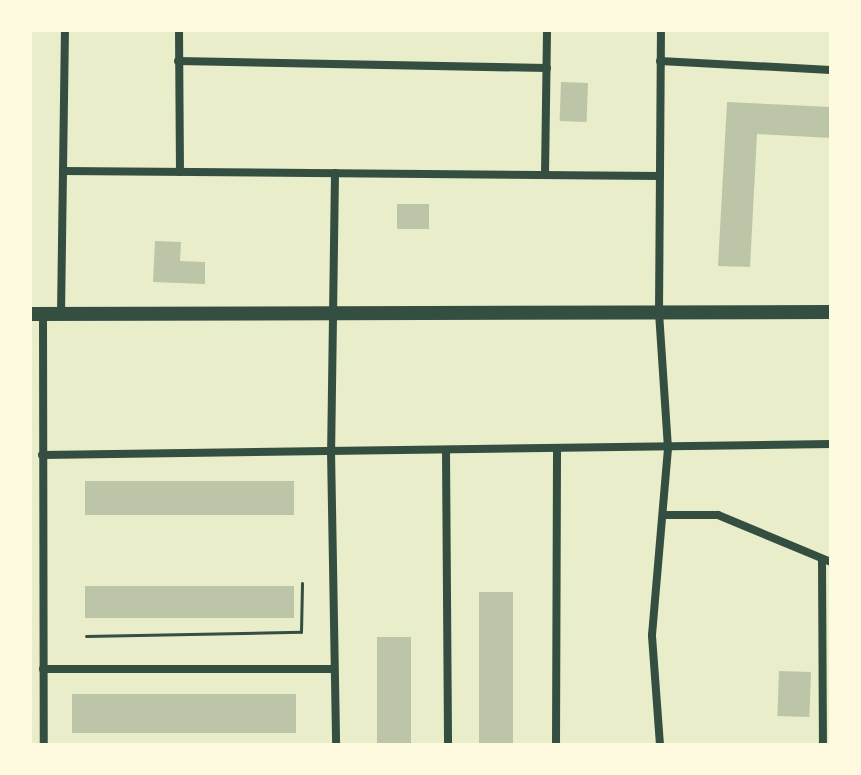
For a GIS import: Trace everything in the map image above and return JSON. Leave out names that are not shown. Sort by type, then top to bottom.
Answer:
[{"type":"street","points":[[61,314],[65,30]]},
{"type":"street","points":[[179,30],[180,172]]},
{"type":"street","points":[[545,175],[547,30]]},
{"type":"street","points":[[660,745],[652,635],[666,515],[668,448],[659,313],[661,30]]},
{"type":"street","points":[[178,61],[547,68]]},
{"type":"street","points":[[660,61],[831,70]]},
{"type":"street","points":[[63,171],[660,176]]},
{"type":"street","points":[[335,173],[331,453],[336,745]]},
{"type":"street","points":[[44,745],[42,455],[36,314],[331,316],[831,312]]},
{"type":"street","points":[[42,455],[446,452],[831,444]]},
{"type":"street","points":[[556,745],[557,450]]},
{"type":"street","points":[[446,452],[448,745]]},
{"type":"street","points":[[666,515],[718,515],[826,562],[823,745]]},
{"type":"street","points":[[43,669],[334,669]]},
{"type":"path","points":[[86,636],[301,632],[302,583]]},
{"type":"building","points":[[561,82],[588,83],[587,122],[560,121]]},
{"type":"building","points":[[727,102],[831,107],[831,138],[757,134],[750,267],[718,266]]},
{"type":"building","points":[[397,204],[429,204],[429,229],[397,229]]},
{"type":"building","points":[[155,241],[181,242],[180,261],[205,262],[205,284],[153,282]]},
{"type":"building","points":[[85,481],[294,481],[294,515],[85,515]]},
{"type":"building","points":[[85,586],[294,586],[294,618],[85,618]]},
{"type":"building","points":[[479,592],[513,592],[513,745],[479,745]]},
{"type":"building","points":[[377,637],[411,637],[411,745],[377,745]]},
{"type":"building","points":[[779,671],[811,672],[809,717],[777,716]]},
{"type":"building","points":[[72,694],[296,694],[296,733],[72,733]]}]
